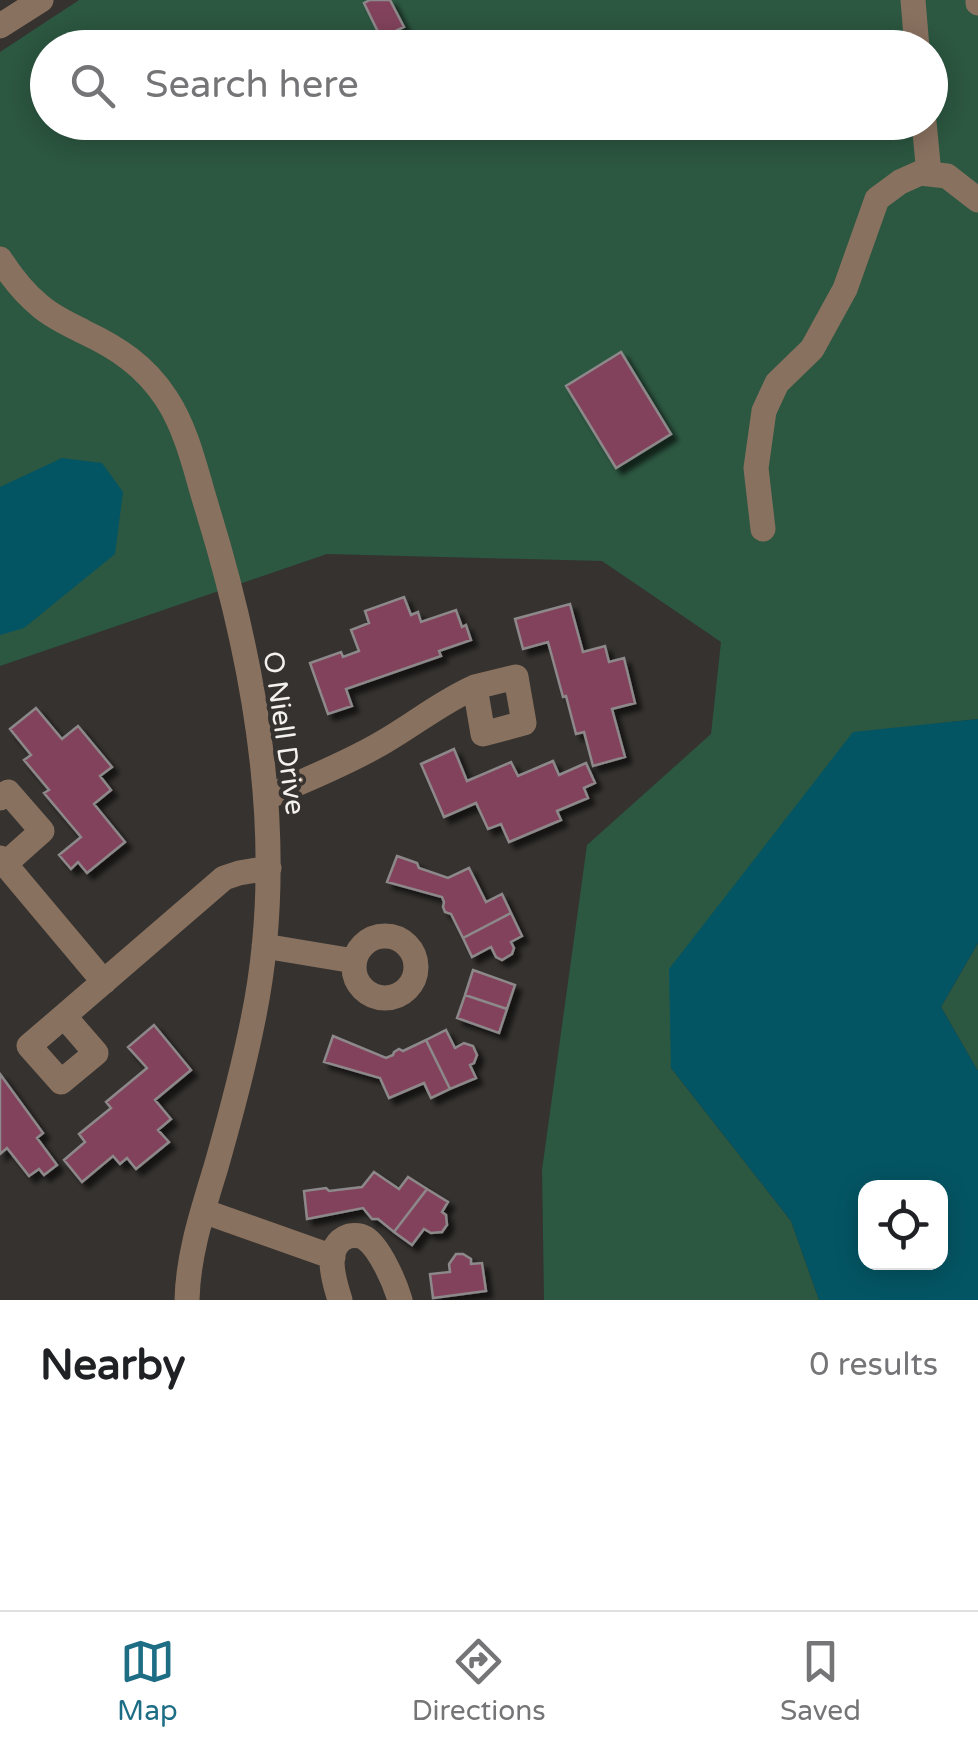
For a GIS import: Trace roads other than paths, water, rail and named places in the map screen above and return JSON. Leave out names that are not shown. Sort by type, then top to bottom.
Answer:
[{"type":"street","points":[[0,26],[41,0]]},
{"type":"street","points":[[912,0],[915,30]]},
{"type":"street","points":[[926,140],[929,174]]},
{"type":"street","points":[[763,528],[756,468],[764,412],[777,383],[812,349],[845,288],[877,199],[920,173],[947,176],[977,197]]},
{"type":"street","name":"O Niell Drive","points":[[0,259],[39,306],[125,354],[145,370],[184,431],[231,597],[259,735],[268,868],[264,946],[238,1091],[192,1252],[187,1300]]},
{"type":"street","points":[[266,798],[376,746],[453,696],[475,687]]},
{"type":"street","points":[[0,798],[8,792],[42,831],[2,861],[104,982]]},
{"type":"street","points":[[64,1016],[224,878],[268,868]]},
{"type":"street","points":[[264,946],[354,961]]},
{"type":"street","points":[[203,1211],[333,1258]]},
{"type":"street","points":[[340,1300],[333,1258],[339,1242],[357,1236],[366,1239],[384,1262],[400,1300]]},
{"type":"water","points":[[62,458],[102,463],[123,492],[115,554],[24,628],[0,635],[0,487]]},
{"type":"water","points":[[978,719],[978,943],[941,1007],[978,1071],[978,1300],[819,1300],[791,1221],[671,1068],[669,969],[853,732]]}]
